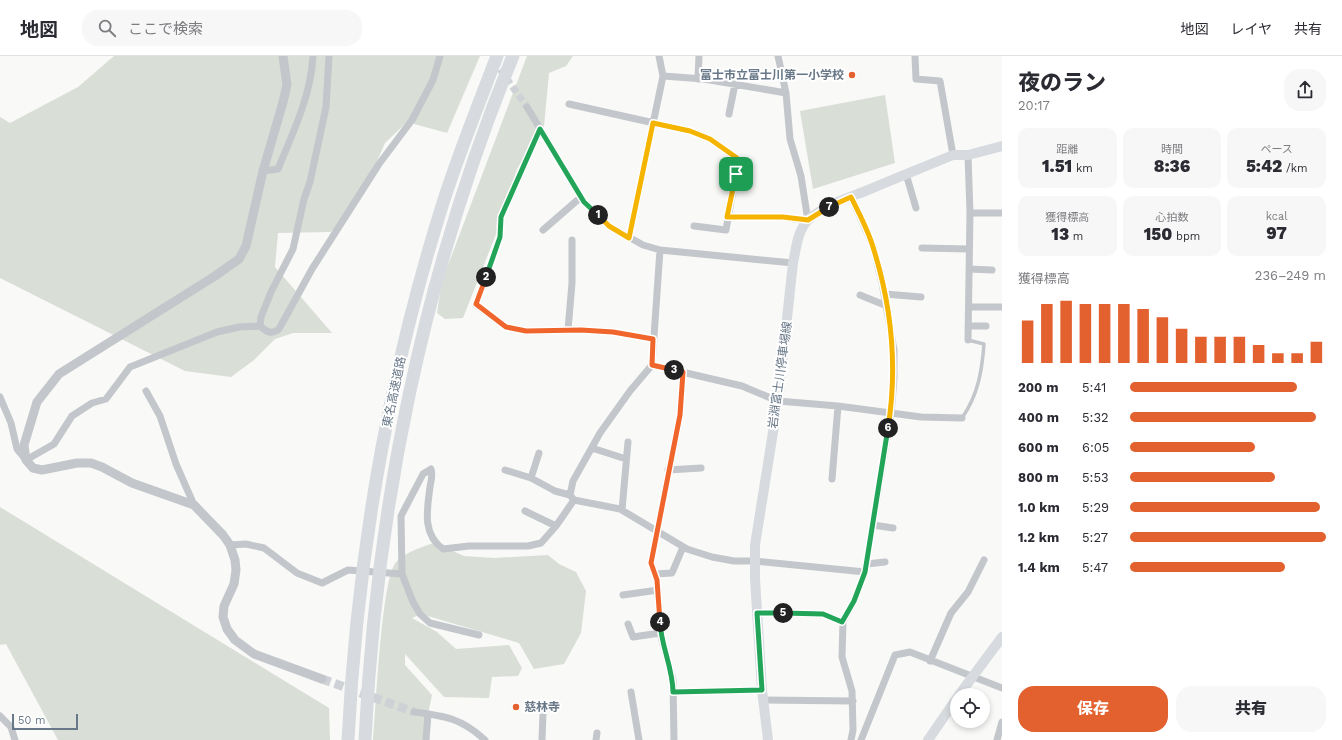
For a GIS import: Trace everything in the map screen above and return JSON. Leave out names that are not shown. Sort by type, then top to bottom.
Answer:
[{"type":"highway","name":"東名高速道路","points":[[348,740],[355,633],[362,573],[380,457],[394,387],[424,267],[443,205],[496,56]]},
{"type":"highway","name":"東名高速道路","points":[[365,740],[375,600],[391,485],[408,402],[443,262],[456,217],[483,136],[513,56]]},
{"type":"main road","points":[[808,220],[831,206],[851,197],[953,155],[968,154],[1002,146]]},
{"type":"main road","name":"岩淵富士川停車場線","points":[[768,740],[762,695],[755,545],[778,401],[796,244],[802,229],[808,220]]},
{"type":"main road","points":[[964,688],[1002,637]]},
{"type":"main road","points":[[928,740],[950,708]]},
{"type":"street","points":[[26,460],[24,445],[37,402],[59,374],[215,276],[239,259],[246,246],[263,171],[284,97],[286,85],[283,56]]},
{"type":"street","points":[[263,171],[278,169],[306,97],[312,76],[313,56]]},
{"type":"street","points":[[260,326],[261,317],[271,292],[293,250],[304,199],[310,182],[326,107],[329,56]]},
{"type":"street","points":[[26,460],[54,444],[72,416],[92,403],[106,399],[130,367],[217,332],[239,327],[260,326],[267,332],[274,332],[279,329],[312,269],[379,164],[412,120],[433,80],[440,56]]},
{"type":"street","points":[[629,238],[663,76],[659,56]]},
{"type":"street","points":[[698,79],[699,56]]},
{"type":"street","points":[[727,217],[783,217],[808,220],[801,176],[790,139],[786,93],[778,56]]},
{"type":"street","points":[[915,56],[916,79],[940,81],[953,155]]},
{"type":"street","points":[[663,76],[735,84],[786,93]]},
{"type":"street","points":[[729,114],[735,84]]},
{"type":"street","points":[[569,104],[690,131],[710,139],[737,158],[736,174],[727,217],[726,230],[694,226]]},
{"type":"street","points":[[527,107],[581,197],[609,226],[629,238],[643,245],[660,250],[793,263]]},
{"type":"street","points":[[540,129],[501,217],[500,237],[476,304],[506,327],[526,331],[568,330],[613,332],[653,339]]},
{"type":"street","points":[[968,154],[970,213],[968,340]]},
{"type":"street","points":[[906,174],[916,208]]},
{"type":"street","points":[[543,230],[581,197]]},
{"type":"street","points":[[851,197],[873,246],[885,294],[894,350],[894,379],[891,413],[866,568],[854,601],[842,622],[842,656],[853,701],[853,730],[851,740]]},
{"type":"street","points":[[970,213],[1002,213]]},
{"type":"street","points":[[568,330],[572,283],[572,240]]},
{"type":"street","points":[[922,248],[970,249]]},
{"type":"street","points":[[479,635],[430,623],[420,614],[400,574],[401,516],[416,485],[428,469],[431,469],[433,475],[427,511],[428,529],[434,543],[442,549],[469,546],[528,546],[541,543],[556,526],[572,497],[573,481],[592,448],[630,391],[652,365],[660,250]]},
{"type":"street","points":[[969,269],[992,270]]},
{"type":"street","points":[[885,294],[921,296]]},
{"type":"street","points":[[860,296],[887,306]]},
{"type":"street","points":[[969,307],[1002,307]]},
{"type":"street","points":[[968,326],[986,326]]},
{"type":"street","points":[[652,365],[742,386],[778,401],[838,406],[921,417],[962,418]]},
{"type":"street","points":[[674,740],[673,680],[660,633],[658,590],[651,563],[658,534],[668,470],[680,415],[683,372]]},
{"type":"street","points":[[146,391],[160,416],[176,464],[194,505],[223,535],[230,545],[236,570],[234,584],[224,606],[223,617],[226,629],[235,640],[254,654],[322,679]]},
{"type":"street","points":[[0,397],[12,423],[17,449],[33,468],[42,470],[76,463],[91,463],[102,467],[132,483],[194,505]]},
{"type":"street","points":[[832,479],[838,406]]},
{"type":"street","points":[[622,510],[628,442]]},
{"type":"street","points":[[592,448],[626,459]]},
{"type":"street","points":[[531,478],[539,453]]},
{"type":"street","points":[[668,470],[701,468]]},
{"type":"street","points":[[505,470],[531,478],[555,491],[572,497],[622,510],[658,534],[683,547],[712,557],[734,561],[866,568],[885,562]]},
{"type":"street","points":[[525,511],[556,526]]},
{"type":"street","points":[[873,525],[893,528]]},
{"type":"street","points":[[230,545],[246,544],[264,548],[297,573],[322,583],[348,570],[400,574]]},
{"type":"street","points":[[655,574],[672,573],[683,547]]},
{"type":"street","points":[[930,661],[951,614],[968,592],[984,560]]},
{"type":"street","points":[[623,595],[658,590]]},
{"type":"street","points":[[757,613],[823,614],[842,622]]},
{"type":"street","points":[[628,624],[633,637],[660,633]]},
{"type":"street","points":[[861,740],[895,655],[910,652],[972,678],[1002,688]]},
{"type":"street","points":[[631,692],[638,740]]},
{"type":"street","points":[[673,692],[762,695],[853,701]]},
{"type":"street","points":[[414,712],[445,716],[462,723],[485,740]]},
{"type":"street","points":[[542,740],[543,713]]},
{"type":"street","points":[[426,740],[428,714]]},
{"type":"street","points":[[0,716],[11,727],[15,740]]},
{"type":"street","points":[[996,740],[1002,722]]},
{"type":"lane","points":[[962,418],[972,404],[982,372],[984,344],[968,340]]},
{"type":"shaded area","points":[[114,56],[480,56],[447,133],[407,122],[385,143],[374,168],[346,222],[330,232],[278,233],[275,267],[332,333],[293,333],[275,339],[254,360],[231,377],[185,371],[0,278],[0,117],[10,123],[78,87]]},
{"type":"shaded area","points":[[527,56],[573,56],[566,66],[549,73],[544,126],[517,169],[496,234],[463,318],[445,319],[437,313],[442,281]]},
{"type":"shaded area","points":[[885,95],[895,163],[813,189],[800,111]]},
{"type":"shaded area","points":[[0,507],[329,708],[330,740],[58,740],[6,644],[0,645]]},
{"type":"shaded area","points":[[434,543],[464,556],[494,558],[548,555],[559,564],[576,572],[586,591],[581,633],[564,664],[534,669],[519,643],[421,614],[412,618],[437,632],[456,649],[509,645],[522,668],[518,676],[492,677],[489,698],[444,697],[405,654],[405,665],[432,695],[428,714],[426,740],[373,740],[383,618],[386,593],[391,574],[396,562],[404,555]]},
{"type":"tunnel","points":[[494,61],[527,107]]},
{"type":"tunnel","points":[[322,679],[414,712]]},
{"type":"place","name":"富士市立富士川第一小学校","points":[[852,75]]},
{"type":"place","name":"慈林寺","points":[[516,707]]},
{"type":"route","points":[[653,123],[690,131],[710,139],[737,158],[736,174],[727,217],[783,217],[808,220],[831,206],[851,197],[873,246],[890,319],[894,350],[894,379],[891,413],[865,572],[854,601],[842,622],[823,614],[757,613],[762,690],[673,692],[673,680],[661,637],[657,580],[651,563],[658,534],[680,415],[683,372],[652,365],[653,339],[613,332],[581,330],[526,331],[506,327],[489,316],[476,304],[500,237],[501,217],[540,129],[584,202],[609,226],[629,238],[653,123]]}]
